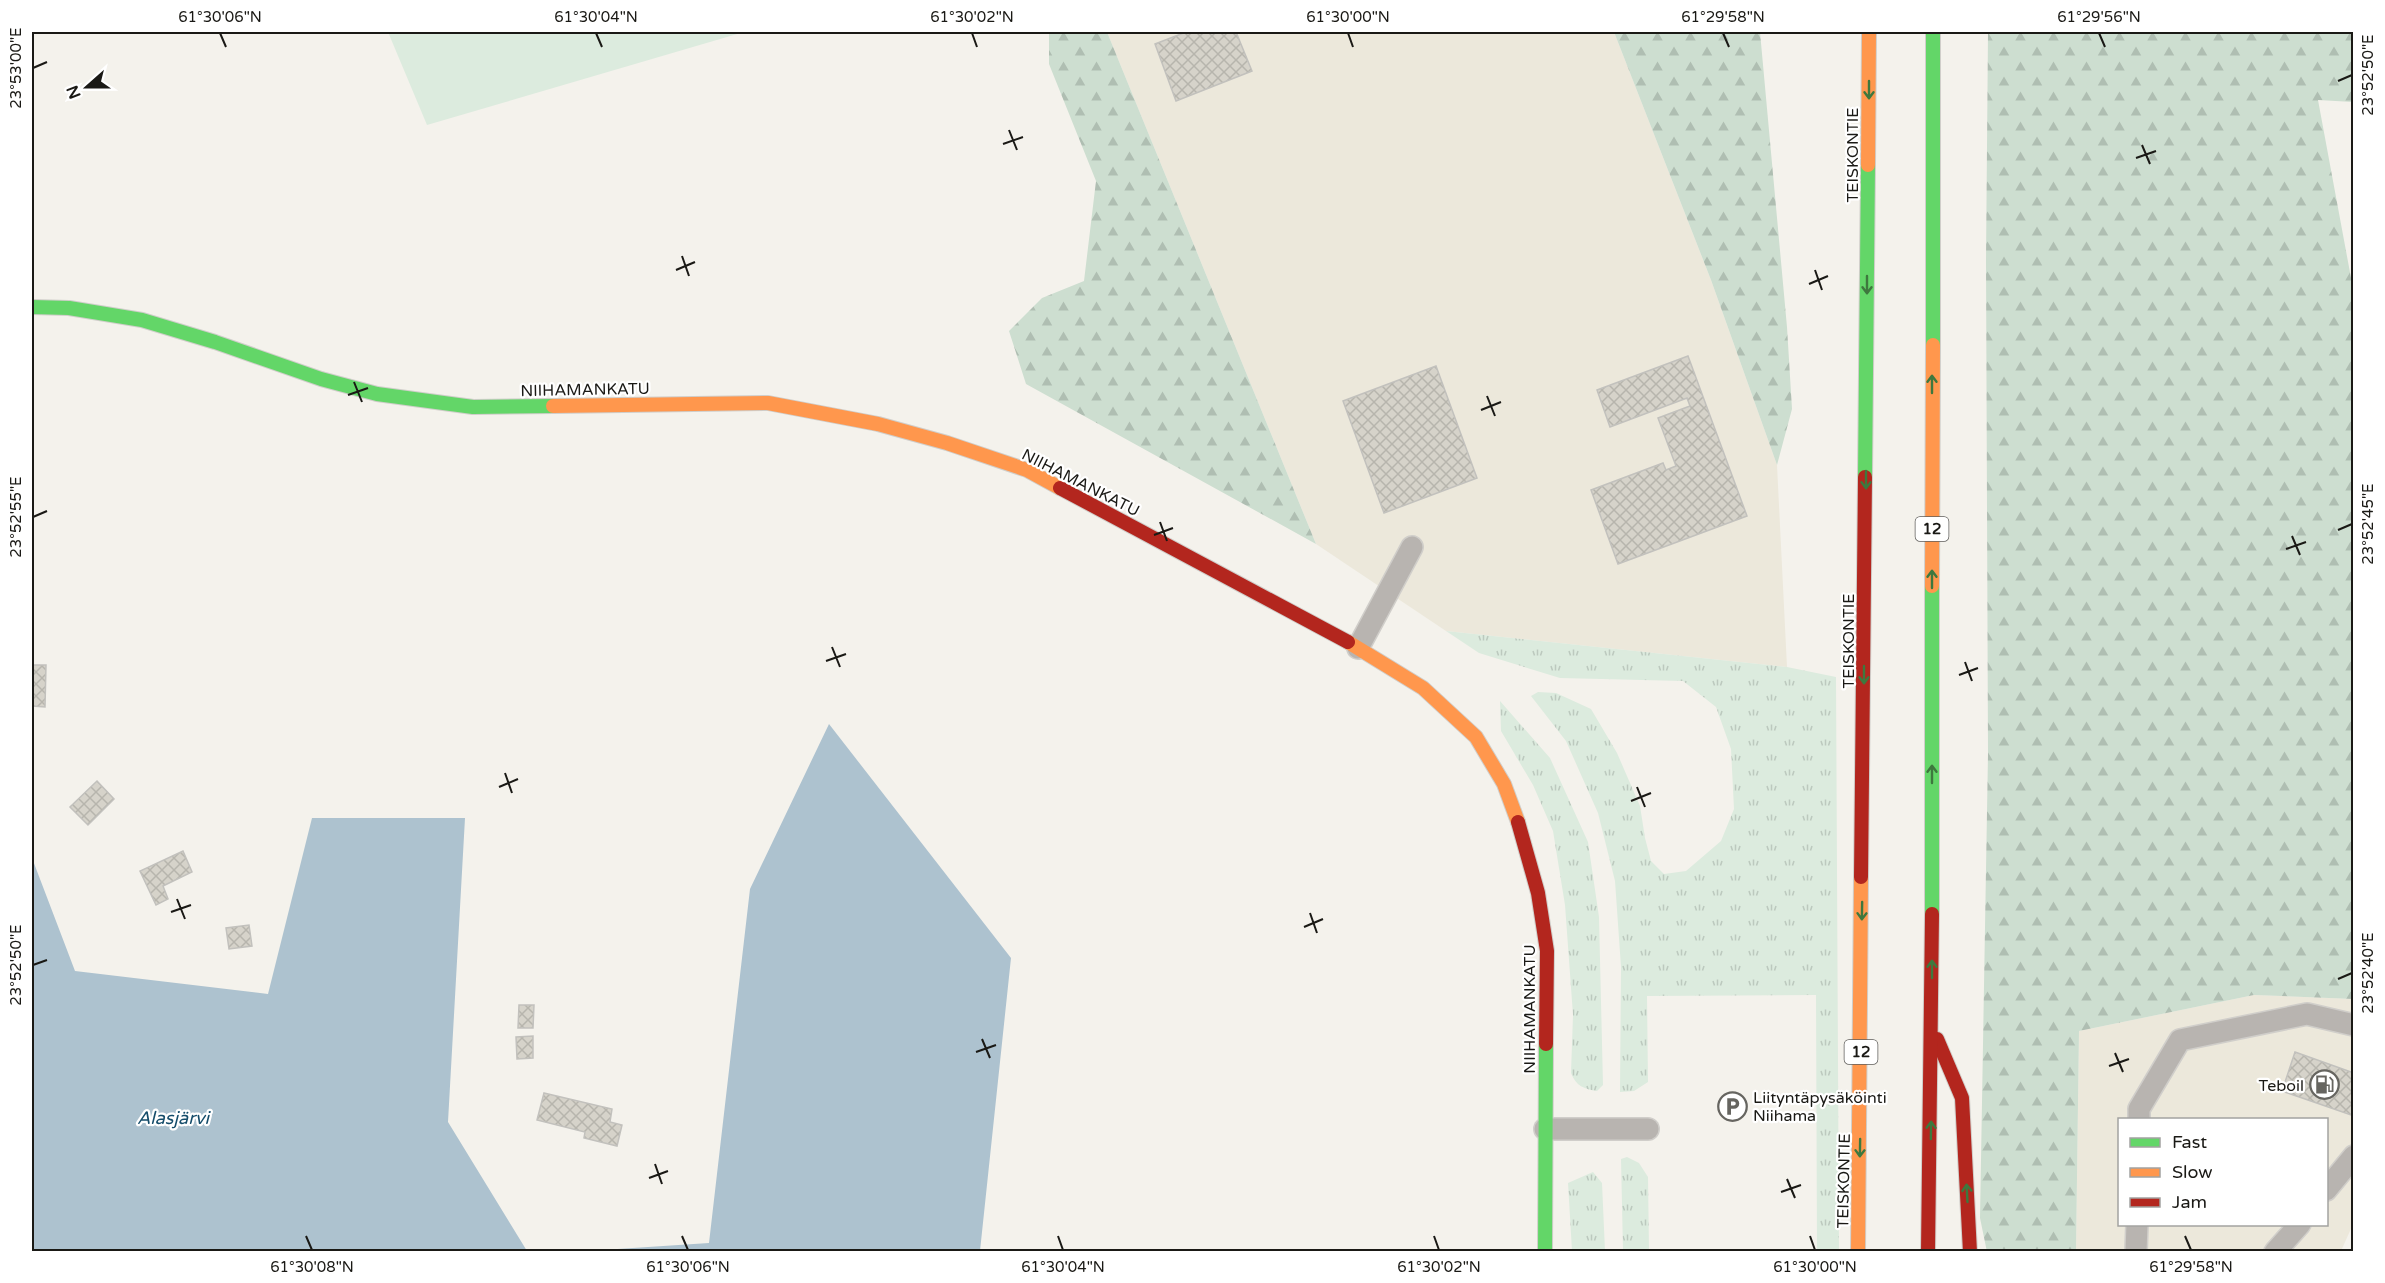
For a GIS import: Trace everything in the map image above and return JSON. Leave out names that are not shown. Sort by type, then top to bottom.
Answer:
[{"type":"main road","name":"TEISKONTIE","points":[[1858,1251],[1869,32]]},
{"type":"main road","name":"12","points":[[1928,1251],[1932,1028],[1933,32]]},
{"type":"main road","name":"NIIHAMANKATU","points":[[32,307],[50,306],[136,318],[324,380],[429,402],[473,406],[768,403],[878,424],[946,443],[1027,470],[1358,648],[1423,688],[1476,737],[1503,784],[1524,837],[1538,893],[1547,951],[1545,1251]]},
{"type":"main road","points":[[1932,1028],[1962,1098],[1970,1251]]},
{"type":"lane","points":[[1358,648],[1412,547]]},
{"type":"lane","points":[[2139,1118],[2139,1109],[2180,1040],[2307,1014],[2354,1025]]},
{"type":"lane","points":[[1545,1129],[1648,1129]]},
{"type":"lane","points":[[2328,1188],[2354,1156]]},
{"type":"lane","points":[[2136,1251],[2137,1226]]},
{"type":"lane","points":[[2275,1251],[2298,1226]]},
{"type":"shaded area","points":[[1107,32],[1614,32],[1711,280],[1777,465],[1787,667],[1446,631],[1316,544]]},
{"type":"shaded area","points":[[2254,995],[2353,999],[2354,1222],[2341,1251],[2076,1252],[2079,1031]]},
{"type":"green space","points":[[388,32],[744,32],[427,125]]},
{"type":"green space","points":[[1049,32],[1107,32],[1316,544],[1026,384],[1009,331],[1042,298],[1084,281],[1096,181],[1049,64]]},
{"type":"green space","points":[[1614,32],[1760,32],[1787,327],[1792,409],[1777,465],[1711,280]]},
{"type":"green space","points":[[1988,32],[2353,32],[2353,102],[2318,100],[2354,294],[2353,999],[2254,995],[2079,1031],[2076,1251],[1987,1252],[1980,1218],[1988,754],[1986,261]]},
{"type":"green space","points":[[1446,631],[1787,667],[1836,677],[1839,1251],[1817,1251],[1816,995],[1647,996],[1648,1082],[1634,1091],[1620,1092],[1621,967],[1615,881],[1598,813],[1566,741],[1531,696],[1538,692],[1556,693],[1591,709],[1617,753],[1640,806],[1651,861],[1664,874],[1686,871],[1721,841],[1734,809],[1731,749],[1716,707],[1683,681],[1560,678],[1479,653]]},
{"type":"green space","points":[[1500,701],[1550,758],[1588,842],[1599,917],[1603,1085],[1597,1091],[1581,1086],[1571,1073],[1573,1015],[1565,905],[1553,831],[1533,785],[1501,731]]},
{"type":"green space","points":[[1627,1157],[1639,1163],[1648,1177],[1649,1251],[1623,1251],[1621,1159]]},
{"type":"green space","points":[[1593,1172],[1602,1183],[1605,1251],[1572,1251],[1568,1183]]},
{"type":"water","points":[[829,724],[1011,958],[980,1251],[587,1251],[709,1243],[750,889]]},
{"type":"water","name":"Alasjärvi","points":[[312,818],[465,818],[448,1122],[527,1251],[32,1251],[32,858],[75,971],[268,994]]},
{"type":"building","points":[[1186,32],[1236,32],[1252,71],[1176,101],[1155,44]]},
{"type":"building","points":[[1688,356],[1747,516],[1618,564],[1591,490],[1663,463],[1666,470],[1676,466],[1658,418],[1690,406],[1687,398],[1610,427],[1597,390]]},
{"type":"building","points":[[1436,366],[1477,478],[1384,513],[1343,401]]},
{"type":"building","points":[[32,665],[46,665],[45,707],[32,706]]},
{"type":"building","points":[[97,781],[114,799],[88,825],[70,807]]},
{"type":"building","points":[[183,851],[192,872],[163,886],[168,899],[156,905],[140,871]]},
{"type":"building","points":[[249,925],[252,946],[229,949],[226,928]]},
{"type":"building","points":[[519,1005],[534,1005],[533,1028],[518,1028]]},
{"type":"building","points":[[533,1036],[533,1058],[517,1059],[516,1037]]},
{"type":"building","points":[[2295,1052],[2354,1073],[2354,1116],[2282,1091]]},
{"type":"building","points":[[544,1093],[612,1109],[610,1122],[622,1125],[617,1146],[584,1138],[585,1132],[537,1120]]},
{"type":"traffic: fast","points":[[1933,32],[1933,345]]},
{"type":"traffic: fast","points":[[1865,477],[1868,165]]},
{"type":"traffic: fast","points":[[32,307],[69,308],[142,320],[215,342],[321,379],[377,394],[473,407],[553,406]]},
{"type":"traffic: fast","points":[[1932,586],[1932,914]]},
{"type":"traffic: fast","points":[[1545,1252],[1546,1044]]},
{"type":"traffic: slow","points":[[1868,165],[1869,32]]},
{"type":"traffic: slow","points":[[1932,586],[1933,345]]},
{"type":"traffic: slow","points":[[553,406],[768,403],[878,424],[947,443],[1027,470],[1060,488]]},
{"type":"traffic: slow","points":[[1348,642],[1423,688],[1476,737],[1504,784],[1518,822]]},
{"type":"traffic: slow","points":[[1858,1252],[1861,877]]},
{"type":"traffic: jam","points":[[1861,877],[1865,477]]},
{"type":"traffic: jam","points":[[1060,488],[1348,642]]},
{"type":"traffic: jam","points":[[1518,822],[1538,893],[1547,951],[1546,1044]]},
{"type":"traffic: jam","points":[[1928,1252],[1932,914]]},
{"type":"traffic: jam","points":[[1937,1039],[1962,1098],[1970,1252]]},
{"type":"place","name":"Teboil","points":[[2325,1085]]},
{"type":"place","name":"Liityntäpysäköinti Niihama","points":[[1732,1106]]}]
